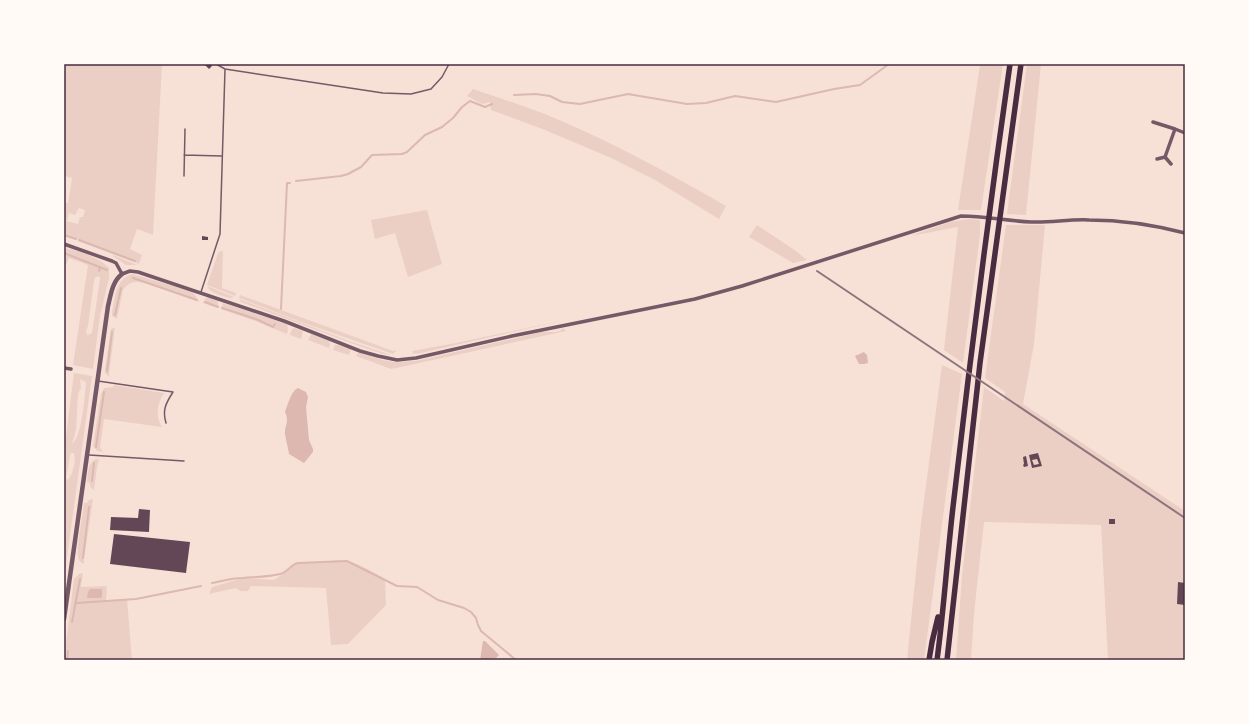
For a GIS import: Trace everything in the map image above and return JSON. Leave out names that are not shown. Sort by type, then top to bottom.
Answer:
[{"type":"highway","points":[[937,660],[966,394],[1010,64]]},
{"type":"highway","points":[[947,660],[980,363],[1022,64]]},
{"type":"highway","points":[[929,660],[932,642],[943,602]]},
{"type":"street","points":[[1153,122],[1185,133]]},
{"type":"street","points":[[1165,157],[1175,129]]},
{"type":"street","points":[[1157,159],[1165,157]]},
{"type":"street","points":[[1165,157],[1171,164]]},
{"type":"street","points":[[64,619],[108,306],[112,287],[116,278],[130,271],[138,272],[201,292],[284,321],[360,351],[397,360],[416,358],[694,299],[755,282],[961,216],[978,216],[1017,222],[1090,220],[1125,222],[1154,226],[1185,233]]},
{"type":"street","points":[[64,244],[116,263],[122,274]]},
{"type":"street","points":[[64,368],[71,369]]},
{"type":"lane","points":[[216,64],[225,69],[383,93],[411,94],[431,89],[442,77],[449,64]]},
{"type":"lane","points":[[201,292],[220,234],[225,69]]},
{"type":"lane","points":[[184,176],[185,129]]},
{"type":"lane","points":[[184,155],[222,156]]},
{"type":"lane","points":[[98,381],[173,392],[164,407],[164,417],[166,423]]},
{"type":"lane","points":[[87,455],[184,462]]},
{"type":"shaded area","points":[[64,64],[162,64],[153,235],[137,229],[130,249],[142,255],[139,264],[78,241],[78,239],[76,240],[64,236],[64,203],[68,203],[72,178],[64,176]],"holes":[[[79,208],[85,210],[83,217],[80,217],[78,224],[67,221],[69,213],[75,215]]]},
{"type":"shaded area","points":[[988,64],[1003,64],[981,210],[958,210],[980,65],[987,66]]},
{"type":"shaded area","points":[[1027,64],[1041,64],[1026,215],[1007,214]]},
{"type":"shaded area","points":[[473,89],[545,114],[592,135],[659,169],[726,206],[719,219],[655,180],[611,158],[545,130],[491,110],[490,102],[482,104],[467,96]]},
{"type":"shaded area","points":[[427,210],[442,264],[408,277],[395,233],[375,239],[371,220]]},
{"type":"shaded area","points":[[968,219],[980,220],[980,235],[963,363],[944,350],[958,227],[910,236],[950,222]]},
{"type":"shaded area","points":[[757,225],[807,260],[793,263],[749,237]]},
{"type":"shaded area","points":[[1006,225],[1045,225],[1034,344],[1023,404],[1185,511],[1185,660],[1108,660],[1101,525],[984,522],[974,614],[971,660],[956,660],[962,576],[984,387],[1004,401],[1005,392],[985,378]]},
{"type":"shaded area","points":[[64,248],[88,255],[105,264],[109,268],[109,278],[100,316],[93,369],[73,365],[88,265],[69,258],[65,267]],"holes":[[[99,276],[100,279],[92,333],[87,335],[86,331],[94,281],[95,278]]]},
{"type":"shaded area","points":[[223,251],[222,288],[236,293],[235,296],[207,285],[218,253]]},
{"type":"shaded area","points":[[113,255],[137,265],[126,265]]},
{"type":"shaded area","points":[[132,274],[191,291],[199,302],[145,283],[133,282],[123,290],[117,319],[112,316],[112,312],[117,289],[122,280]]},
{"type":"shaded area","points":[[207,286],[234,297],[230,298],[217,294],[211,291]]},
{"type":"shaded area","points":[[240,295],[396,351],[393,354],[301,322],[239,298]]},
{"type":"shaded area","points":[[208,297],[218,301],[218,308],[203,303]]},
{"type":"shaded area","points":[[239,299],[352,342],[391,355],[383,354],[359,346],[241,302]]},
{"type":"shaded area","points":[[223,303],[287,324],[287,334],[221,309]]},
{"type":"shaded area","points":[[565,320],[421,353],[413,354],[412,351],[456,343]]},
{"type":"shaded area","points":[[115,327],[109,377],[105,373],[105,369],[111,329]]},
{"type":"shaded area","points":[[294,328],[303,331],[301,339],[290,335]]},
{"type":"shaded area","points":[[563,328],[566,331],[391,369],[356,356],[360,353],[394,362],[416,361],[541,332],[560,331]]},
{"type":"shaded area","points":[[311,334],[329,341],[329,348],[308,340]]},
{"type":"shaded area","points":[[335,345],[340,345],[351,349],[349,355],[333,350]]},
{"type":"shaded area","points":[[864,352],[867,355],[868,363],[859,364],[855,356]]},
{"type":"shaded area","points":[[942,365],[962,374],[924,660],[907,660],[921,523]]},
{"type":"shaded area","points":[[74,373],[92,376],[64,579],[64,452]],"holes":[[[80,379],[86,382],[84,405],[81,425],[72,444],[76,430],[78,394],[81,388]],[[71,451],[71,453],[74,453],[75,456],[73,471],[68,480],[66,478]]]},
{"type":"shaded area","points":[[114,385],[164,393],[158,410],[158,419],[162,427],[104,419],[100,447],[103,452],[97,451],[93,446],[101,394],[104,388],[113,387]]},
{"type":"shaded area","points":[[298,388],[306,392],[308,397],[306,407],[309,440],[313,449],[313,452],[304,463],[289,454],[285,434],[287,419],[285,412],[292,395]]},
{"type":"shaded area","points":[[99,459],[94,490],[91,488],[89,482],[87,482],[90,465]]},
{"type":"shaded area","points":[[93,499],[84,564],[78,557],[79,539],[84,503],[87,503],[89,500]]},
{"type":"shaded area","points":[[341,560],[358,565],[385,579],[386,605],[348,644],[331,645],[326,588],[251,586],[248,591],[240,591],[236,588],[209,594],[212,587],[243,578],[274,580],[287,571],[293,564]]},
{"type":"shaded area","points":[[83,573],[81,587],[107,586],[106,601],[127,599],[132,660],[64,660],[74,579],[79,574]]},
{"type":"shaded area","points":[[90,589],[102,589],[101,598],[87,598]]},
{"type":"shaded area","points":[[483,641],[485,641],[499,655],[496,658],[480,660]]},
{"type":"building","points":[[207,64],[212,66],[209,69],[205,65]]},
{"type":"building","points":[[202,236],[208,237],[208,240],[202,240]]},
{"type":"building","points":[[1038,453],[1042,466],[1032,468],[1029,455]],"holes":[[[1037,459],[1039,464],[1034,465],[1032,460]]]},
{"type":"building","points":[[1026,456],[1028,466],[1024,467],[1023,457]]},
{"type":"building","points":[[139,509],[150,510],[149,532],[110,530],[111,517],[138,518]]},
{"type":"building","points":[[1109,519],[1115,519],[1115,524],[1109,524]]},
{"type":"building","points":[[114,534],[190,542],[186,573],[110,564]]},
{"type":"building","points":[[1178,582],[1185,583],[1185,605],[1177,604]]},
{"type":"waterway","points":[[514,95],[536,94],[550,96],[562,102],[580,104],[628,94],[687,104],[706,103],[735,96],[776,102],[834,89],[860,85],[889,64]]},
{"type":"waterway","points":[[296,181],[348,174],[361,167],[372,155],[402,154],[407,152],[425,135],[442,127],[470,101],[485,107],[492,104]]},
{"type":"waterway","points":[[281,309],[287,183],[290,183]]},
{"type":"waterway","points":[[64,235],[76,239]]},
{"type":"waterway","points":[[79,240],[135,261]]},
{"type":"waterway","points":[[64,253],[107,270]]},
{"type":"waterway","points":[[99,271],[100,267]]},
{"type":"waterway","points":[[133,278],[197,300]]},
{"type":"waterway","points":[[115,315],[121,288]]},
{"type":"waterway","points":[[205,302],[218,307]]},
{"type":"waterway","points":[[222,308],[256,319],[273,327],[275,324]]},
{"type":"waterway","points":[[107,371],[112,332]]},
{"type":"waterway","points":[[96,447],[104,392]]},
{"type":"waterway","points":[[92,481],[94,463]]},
{"type":"waterway","points":[[83,558],[89,507]]},
{"type":"waterway","points":[[212,583],[235,578],[280,574],[298,563],[347,561],[397,586],[417,587],[438,600],[464,608],[471,612],[476,618],[481,631],[516,660]]},
{"type":"waterway","points":[[72,622],[80,579]]},
{"type":"waterway","points":[[76,603],[136,599],[201,586]]},
{"type":"waterway","points":[[67,660],[68,651]]},
{"type":"railway","points":[[817,271],[1185,518]]}]
